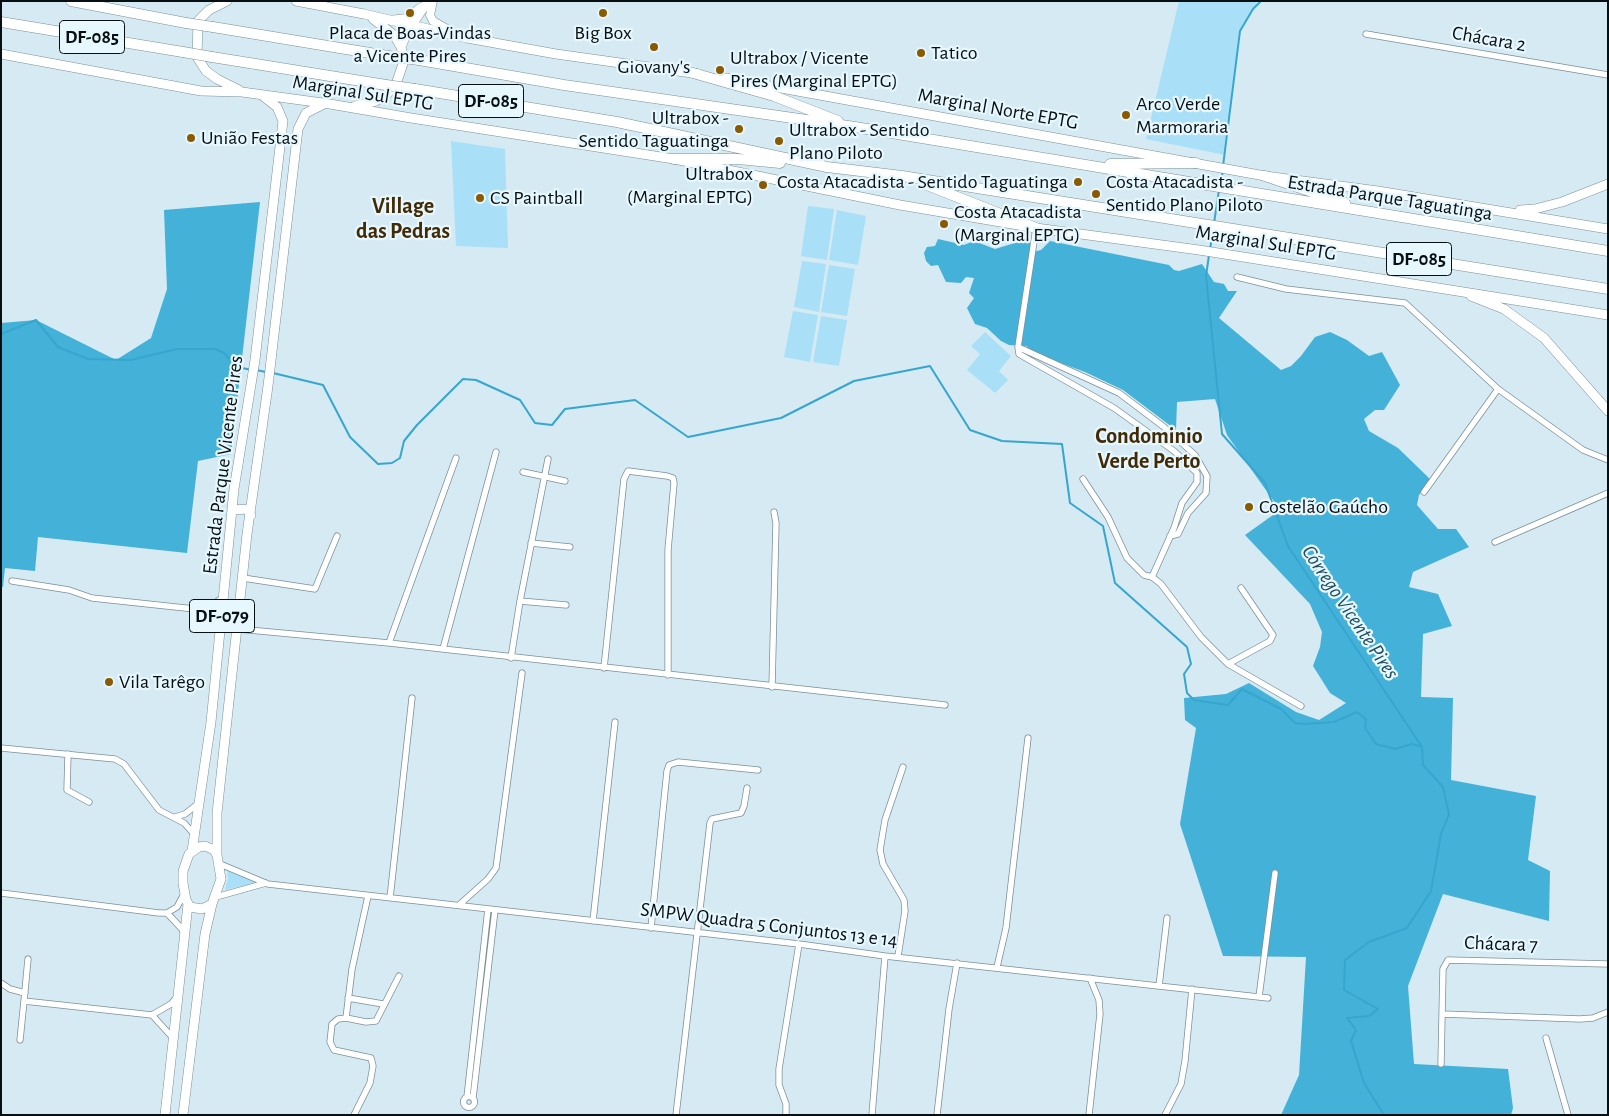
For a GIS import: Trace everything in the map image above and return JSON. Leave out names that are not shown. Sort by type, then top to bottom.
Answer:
[{"type":"highway","name":"Estrada Parque Taguatinga","points":[[72,1],[186,23],[564,85],[855,128],[1608,251]]},
{"type":"highway","name":"DF-085","points":[[1,22],[617,122],[827,167],[902,176],[1608,290]]},
{"type":"highway","points":[[692,73],[774,96],[855,128]]},
{"type":"highway","points":[[674,159],[738,159],[827,167]]},
{"type":"highway","points":[[1064,162],[1131,165],[1196,163]]},
{"type":"highway","points":[[902,176],[1036,228]]},
{"type":"highway","points":[[1265,176],[1374,214]]},
{"type":"main road","points":[[227,1],[209,10],[198,21],[195,46],[197,57],[206,71],[218,80],[242,92]]},
{"type":"main road","name":"Marginal Norte EPTG","points":[[296,1],[383,18],[468,38],[556,54],[692,73],[1265,176],[1504,211],[1608,229]]},
{"type":"main road","points":[[401,47],[426,1]]},
{"type":"main road","points":[[383,18],[407,18],[426,1]]},
{"type":"main road","points":[[433,1],[430,15],[433,21],[468,38]]},
{"type":"main road","points":[[343,106],[362,105],[376,101],[387,94],[401,74],[404,62],[401,47],[383,24],[364,14]]},
{"type":"main road","name":"Marginal Sul EPTG","points":[[1,54],[201,91],[242,92],[330,104],[674,159],[900,205],[1036,228],[1200,250],[1608,315]]},
{"type":"main road","name":"Estrada Parque Vicente Pires","points":[[192,852],[196,836],[220,636],[234,489],[255,360],[283,121],[277,107],[267,98],[258,94]]},
{"type":"main road","name":"Estrada Parque Vicente Pires","points":[[219,859],[217,813],[298,129],[306,113],[311,108],[330,104]]},
{"type":"main road","points":[[1504,211],[1544,207],[1608,184]]},
{"type":"main road","points":[[1455,290],[1504,309],[1544,338],[1606,408]]},
{"type":"main road","points":[[233,510],[247,509],[251,516]]},
{"type":"main road","points":[[192,852],[205,846],[214,850],[219,859]]},
{"type":"main road","name":"DF-079","points":[[165,1115],[188,904],[184,894],[183,871],[192,852]]},
{"type":"main road","name":"DF-079","points":[[183,1115],[205,934],[221,879],[219,859]]},
{"type":"main road","points":[[188,904],[202,909],[214,900]]},
{"type":"street","name":"Chácara 2","points":[[1366,34],[1608,75]]},
{"type":"street","points":[[1036,228],[1018,354],[1114,408],[1174,451],[1195,469],[1198,477],[1197,482],[1182,503],[1152,577]]},
{"type":"street","points":[[1237,277],[1286,289],[1405,303],[1498,389],[1583,450],[1608,460]]},
{"type":"street","points":[[1018,347],[1120,393],[1164,427],[1195,455],[1207,476],[1206,493],[1188,512],[1178,534],[1170,536]]},
{"type":"street","points":[[1424,492],[1498,389]]},
{"type":"street","points":[[443,650],[496,452]]},
{"type":"street","points":[[389,643],[456,458]]},
{"type":"street","points":[[511,658],[520,601],[548,459]]},
{"type":"street","points":[[604,668],[624,479],[628,471],[667,476],[673,478],[674,483],[668,550],[668,675]]},
{"type":"street","points":[[523,472],[565,481]]},
{"type":"street","points":[[1083,479],[1108,518],[1127,558],[1144,575],[1152,577],[1161,584],[1201,637],[1228,664],[1301,706]]},
{"type":"street","points":[[1495,542],[1608,493]]},
{"type":"street","points":[[772,687],[776,523],[774,512]]},
{"type":"street","points":[[244,578],[316,589],[337,536]]},
{"type":"street","points":[[531,544],[570,547]]},
{"type":"street","points":[[12,581],[69,590],[92,598],[204,610],[224,597]]},
{"type":"street","points":[[1228,664],[1270,641],[1274,635],[1242,588]]},
{"type":"street","points":[[520,601],[566,605]]},
{"type":"street","points":[[204,610],[218,629],[220,636]]},
{"type":"street","points":[[238,629],[389,643],[945,705]]},
{"type":"street","points":[[459,905],[488,879],[496,868],[522,673]]},
{"type":"street","points":[[390,898],[412,698]]},
{"type":"street","points":[[593,921],[615,722]]},
{"type":"street","points":[[997,967],[1006,928],[1028,738]]},
{"type":"street","points":[[1,748],[105,757],[119,761],[132,773],[159,810],[175,817],[188,826],[196,836]]},
{"type":"street","points":[[68,754],[67,790],[89,802]]},
{"type":"street","points":[[651,928],[666,771],[670,764],[678,762],[758,770]]},
{"type":"street","points":[[898,956],[905,911],[904,900],[883,864],[880,850],[885,820],[904,767]]},
{"type":"street","points":[[676,1115],[710,823],[712,819],[741,813],[747,788]]},
{"type":"street","points":[[175,817],[185,814],[200,802]]},
{"type":"street","name":"SMPW Quadra 5 Conjuntos 13 e 14","points":[[219,859],[266,884],[799,944],[885,956],[1268,998]]},
{"type":"street","points":[[1259,997],[1275,873]]},
{"type":"street","name":"SMPW Quadra 5 Conjuntos 13 e 14","points":[[214,900],[266,884]]},
{"type":"street","points":[[1,893],[167,913],[181,904],[184,894]]},
{"type":"street","points":[[346,1018],[352,970],[368,896]]},
{"type":"street","points":[[470,1098],[485,961],[488,909]]},
{"type":"street","points":[[485,961],[495,910]]},
{"type":"street","points":[[167,913],[182,929],[185,939]]},
{"type":"street","points":[[1160,986],[1167,918]]},
{"type":"street","points":[[786,1115],[786,1104],[779,1085],[779,1069],[794,989],[799,944]]},
{"type":"street","points":[[872,1115],[885,956]]},
{"type":"street","points":[[20,1040],[28,959]]},
{"type":"street","name":"Chácara 7","points":[[1441,1064],[1444,966],[1452,959],[1608,964]]},
{"type":"street","points":[[937,1115],[949,1009],[957,963]]},
{"type":"street","points":[[354,1115],[370,1083],[373,1066],[371,1058],[338,1052],[332,1047],[330,1042],[332,1024],[338,1019],[346,1018],[366,1022],[376,1021],[383,1004],[399,976]]},
{"type":"street","points":[[1089,1115],[1100,1014],[1099,1000],[1090,978]]},
{"type":"street","points":[[1,982],[10,989],[25,993]]},
{"type":"street","points":[[1165,1115],[1181,1084],[1186,1061],[1192,989]]},
{"type":"street","points":[[24,1001],[152,1015],[171,1004],[177,997]]},
{"type":"street","points":[[348,998],[383,1004]]},
{"type":"street","points":[[1442,1014],[1580,1019],[1593,1018],[1608,1012]]},
{"type":"street","points":[[152,1015],[173,1038]]},
{"type":"street","points":[[1546,1038],[1568,1115]]},
{"type":"shaded area","points":[[1179,1],[1258,1],[1240,31],[1225,155],[1146,139]]},
{"type":"shaded area","name":"CS Paintball","points":[[451,141],[505,149],[508,248],[456,246]]},
{"type":"shaded area","points":[[260,202],[231,454],[198,461],[187,553],[38,537],[35,571],[5,568],[3,587],[1,587],[1,323],[36,320],[116,360],[151,338],[167,289],[164,210]]},
{"type":"shaded area","points":[[808,206],[834,209],[827,260],[801,256]]},
{"type":"shaded area","points":[[837,210],[866,216],[858,265],[829,260]]},
{"type":"shaded area","points":[[938,239],[964,245],[974,241],[995,249],[1028,239],[1036,251],[1041,250],[1050,241],[1169,265],[1174,270],[1179,271],[1202,264],[1214,282],[1224,284],[1228,291],[1237,291],[1219,318],[1281,370],[1291,366],[1315,337],[1330,332],[1347,340],[1369,356],[1382,352],[1400,385],[1384,410],[1375,410],[1364,419],[1369,431],[1398,448],[1430,479],[1419,495],[1417,505],[1438,529],[1456,529],[1469,547],[1413,572],[1409,587],[1438,594],[1452,626],[1423,634],[1421,697],[1453,698],[1451,780],[1536,796],[1528,860],[1550,871],[1549,921],[1443,894],[1408,986],[1414,1064],[1508,1069],[1513,1108],[1511,1115],[1281,1115],[1299,1075],[1306,957],[1223,956],[1180,824],[1196,728],[1185,720],[1184,698],[1226,694],[1249,683],[1296,712],[1319,720],[1346,703],[1330,693],[1313,666],[1320,647],[1322,632],[1310,604],[1245,535],[1280,510],[1227,435],[1215,399],[1177,402],[1176,430],[1123,390],[1085,372],[1036,354],[1026,346],[1009,345],[1001,341],[987,328],[975,324],[967,308],[974,298],[969,293],[974,278],[966,277],[961,283],[946,282],[938,265],[931,266],[926,261],[924,253],[927,247],[935,246]]},
{"type":"shaded area","points":[[802,261],[826,264],[819,312],[794,307]]},
{"type":"shaded area","points":[[829,265],[855,269],[847,316],[821,312]]},
{"type":"shaded area","points":[[793,311],[818,315],[810,362],[784,357]]},
{"type":"shaded area","points":[[821,316],[847,320],[839,366],[813,362]]},
{"type":"shaded area","points":[[985,332],[1011,356],[999,371],[1008,380],[995,393],[967,370],[980,354],[971,346]]},
{"type":"shaded area","points":[[227,867],[261,882],[225,890],[228,878]]},
{"type":"waterway","name":"Córrego Vicente Pires","points":[[1223,166],[1240,31],[1253,9],[1261,1]]},
{"type":"waterway","name":"Córrego Vicente Pires","points":[[1220,183],[1223,171]]},
{"type":"waterway","name":"Córrego Vicente Pires","points":[[1214,223],[1219,190]]},
{"type":"waterway","name":"Córrego Vicente Pires","points":[[1210,250],[1213,230]]},
{"type":"waterway","name":"Córrego Vicente Pires","points":[[1209,255],[1206,276],[1222,434],[1265,483],[1288,546],[1422,747],[1423,765],[1443,787],[1449,814],[1441,834],[1431,891],[1407,928],[1369,942],[1345,960],[1344,990],[1378,1009],[1369,1016],[1347,1018],[1356,1030],[1351,1041],[1364,1083],[1384,1115]]},
{"type":"waterway","points":[[1,334],[36,320],[58,347],[88,359],[131,360],[177,349],[215,349],[224,353],[237,367],[252,370]]},
{"type":"waterway","points":[[273,373],[323,385],[350,437],[378,464],[392,463],[400,458],[404,441],[417,425],[463,379],[476,380],[520,400],[535,423],[552,425],[565,409],[635,400],[688,437],[781,418],[854,381],[930,366],[970,430],[1002,441],[1062,444],[1070,503],[1103,526],[1115,583],[1187,647],[1191,664],[1184,674],[1187,693],[1194,700],[1228,705],[1242,689],[1281,709],[1295,723],[1304,724],[1334,722],[1357,712],[1366,719],[1365,728],[1376,744],[1395,749],[1412,744],[1422,747]]},
{"type":"waterway","points":[[256,370],[266,372]]},
{"type":"place","name":"Placa de Boas-Vindas a Vicente Pires","points":[[410,13]]},
{"type":"place","name":"Big Box","points":[[603,13]]},
{"type":"place","name":"Giovany's","points":[[654,47]]},
{"type":"place","name":"Tatico","points":[[921,53]]},
{"type":"place","name":"Ultrabox / Vicente Pires (Marginal EPTG)","points":[[720,70]]},
{"type":"place","name":"Arco Verde Marmoraria","points":[[1126,115]]},
{"type":"place","name":"Ultrabox - Sentido Taguatinga","points":[[739,129]]},
{"type":"place","name":"União Festas","points":[[191,138]]},
{"type":"place","name":"Ultrabox - Sentido Plano Piloto","points":[[779,141]]},
{"type":"place","name":"Costa Atacadista - Sentido Taguatinga","points":[[1078,182]]},
{"type":"place","name":"Ultrabox (Marginal EPTG)","points":[[763,185]]},
{"type":"place","name":"Costa Atacadista - Sentido Plano Piloto","points":[[1096,194]]},
{"type":"place","name":"CS Paintball","points":[[480,198]]},
{"type":"place","name":"Costa Atacadista (Marginal EPTG)","points":[[944,224]]},
{"type":"place","name":"Costelão Gaúcho","points":[[1249,507]]},
{"type":"place","name":"Vila Tarêgo","points":[[109,682]]},
{"type":"district","name":"Village das Pedras","points":[[403,219]]},
{"type":"district","name":"Condominio Verde Perto","points":[[1149,448]]}]
